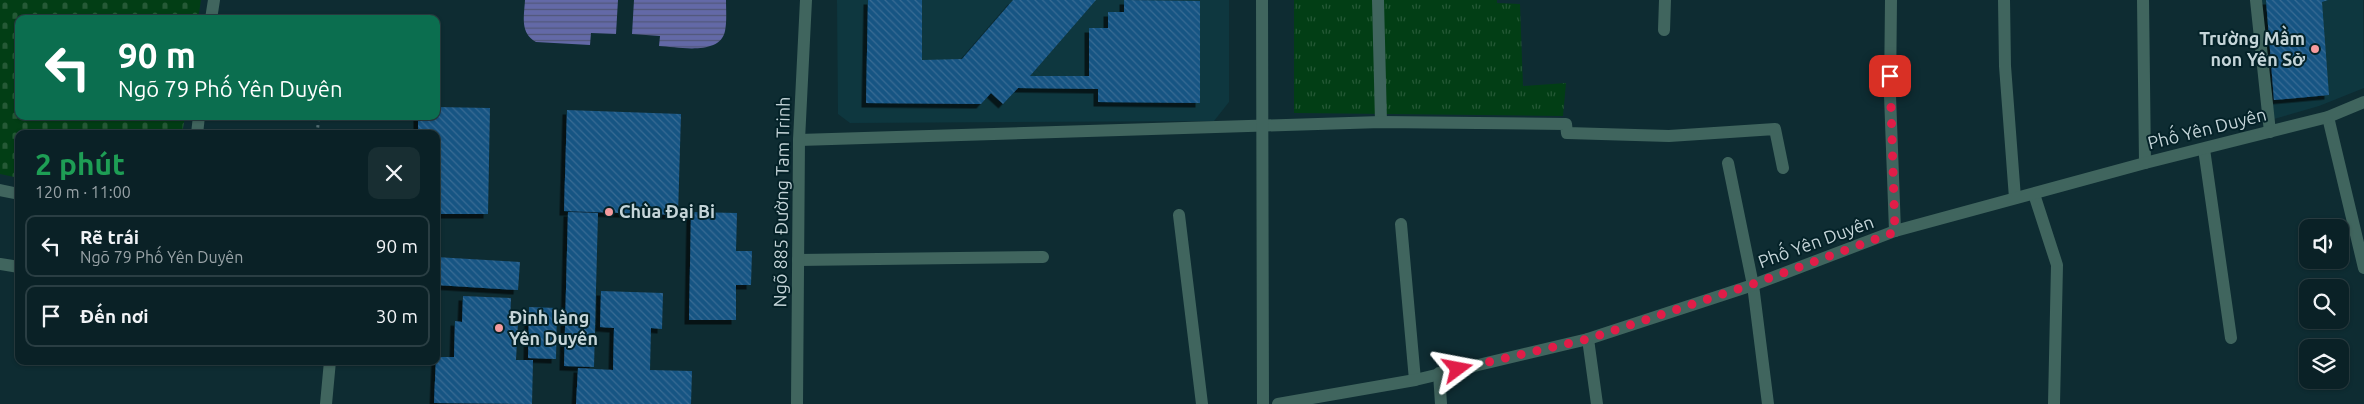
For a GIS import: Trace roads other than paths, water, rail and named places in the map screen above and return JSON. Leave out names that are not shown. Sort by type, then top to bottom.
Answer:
[{"type":"street","points":[[212,15],[214,0]]},
{"type":"street","name":"Ngõ 885 Đường Tam Trinh","points":[[798,404],[798,140],[806,0]]},
{"type":"street","points":[[1262,0],[1263,404]]},
{"type":"street","points":[[1378,0],[1381,122]]},
{"type":"street","points":[[1664,30],[1665,0]]},
{"type":"street","points":[[1891,0],[1890,95],[1895,232]]},
{"type":"street","points":[[2004,0],[2005,66],[2015,198]]},
{"type":"street","points":[[2143,0],[2145,163]]},
{"type":"street","points":[[2256,0],[2270,132]]},
{"type":"street","name":"Phố Yên Duyên","points":[[1278,404],[1414,380],[1588,339],[1753,284],[1895,232],[2145,163],[2328,117],[2364,102]]},
{"type":"street","points":[[2328,117],[2359,226],[2364,268]]},
{"type":"street","points":[[798,140],[1262,124],[1381,122],[1566,124],[1567,133],[1668,136],[1775,129],[1783,168]]},
{"type":"street","points":[[2204,149],[2230,338]]},
{"type":"street","points":[[1728,163],[1753,284],[1768,404]]},
{"type":"street","points":[[0,190],[15,193]]},
{"type":"street","points":[[2034,194],[2057,265],[2054,404]]},
{"type":"street","points":[[1179,215],[1202,404]]},
{"type":"street","points":[[1401,224],[1414,380]]},
{"type":"street","points":[[798,260],[1043,257]]},
{"type":"street","points":[[0,264],[15,266]]},
{"type":"street","points":[[1588,339],[1597,404]]},
{"type":"street","points":[[326,404],[330,365]]},
{"type":"street","points":[[1439,373],[1441,404]]},
{"type":"water","points":[[525,0],[618,0],[616,34],[591,33],[590,45],[536,42],[527,34],[525,29]]},
{"type":"water","points":[[634,0],[726,0],[725,31],[722,39],[707,47],[659,46],[660,36],[632,34]]},
{"type":"place","name":"Trường Mầm non Yên Sở","points":[[2315,49]]},
{"type":"place","name":"Chùa Đại Bi","points":[[609,212]]},
{"type":"place","name":"Đình làng Yên Duyên","points":[[499,328]]}]
